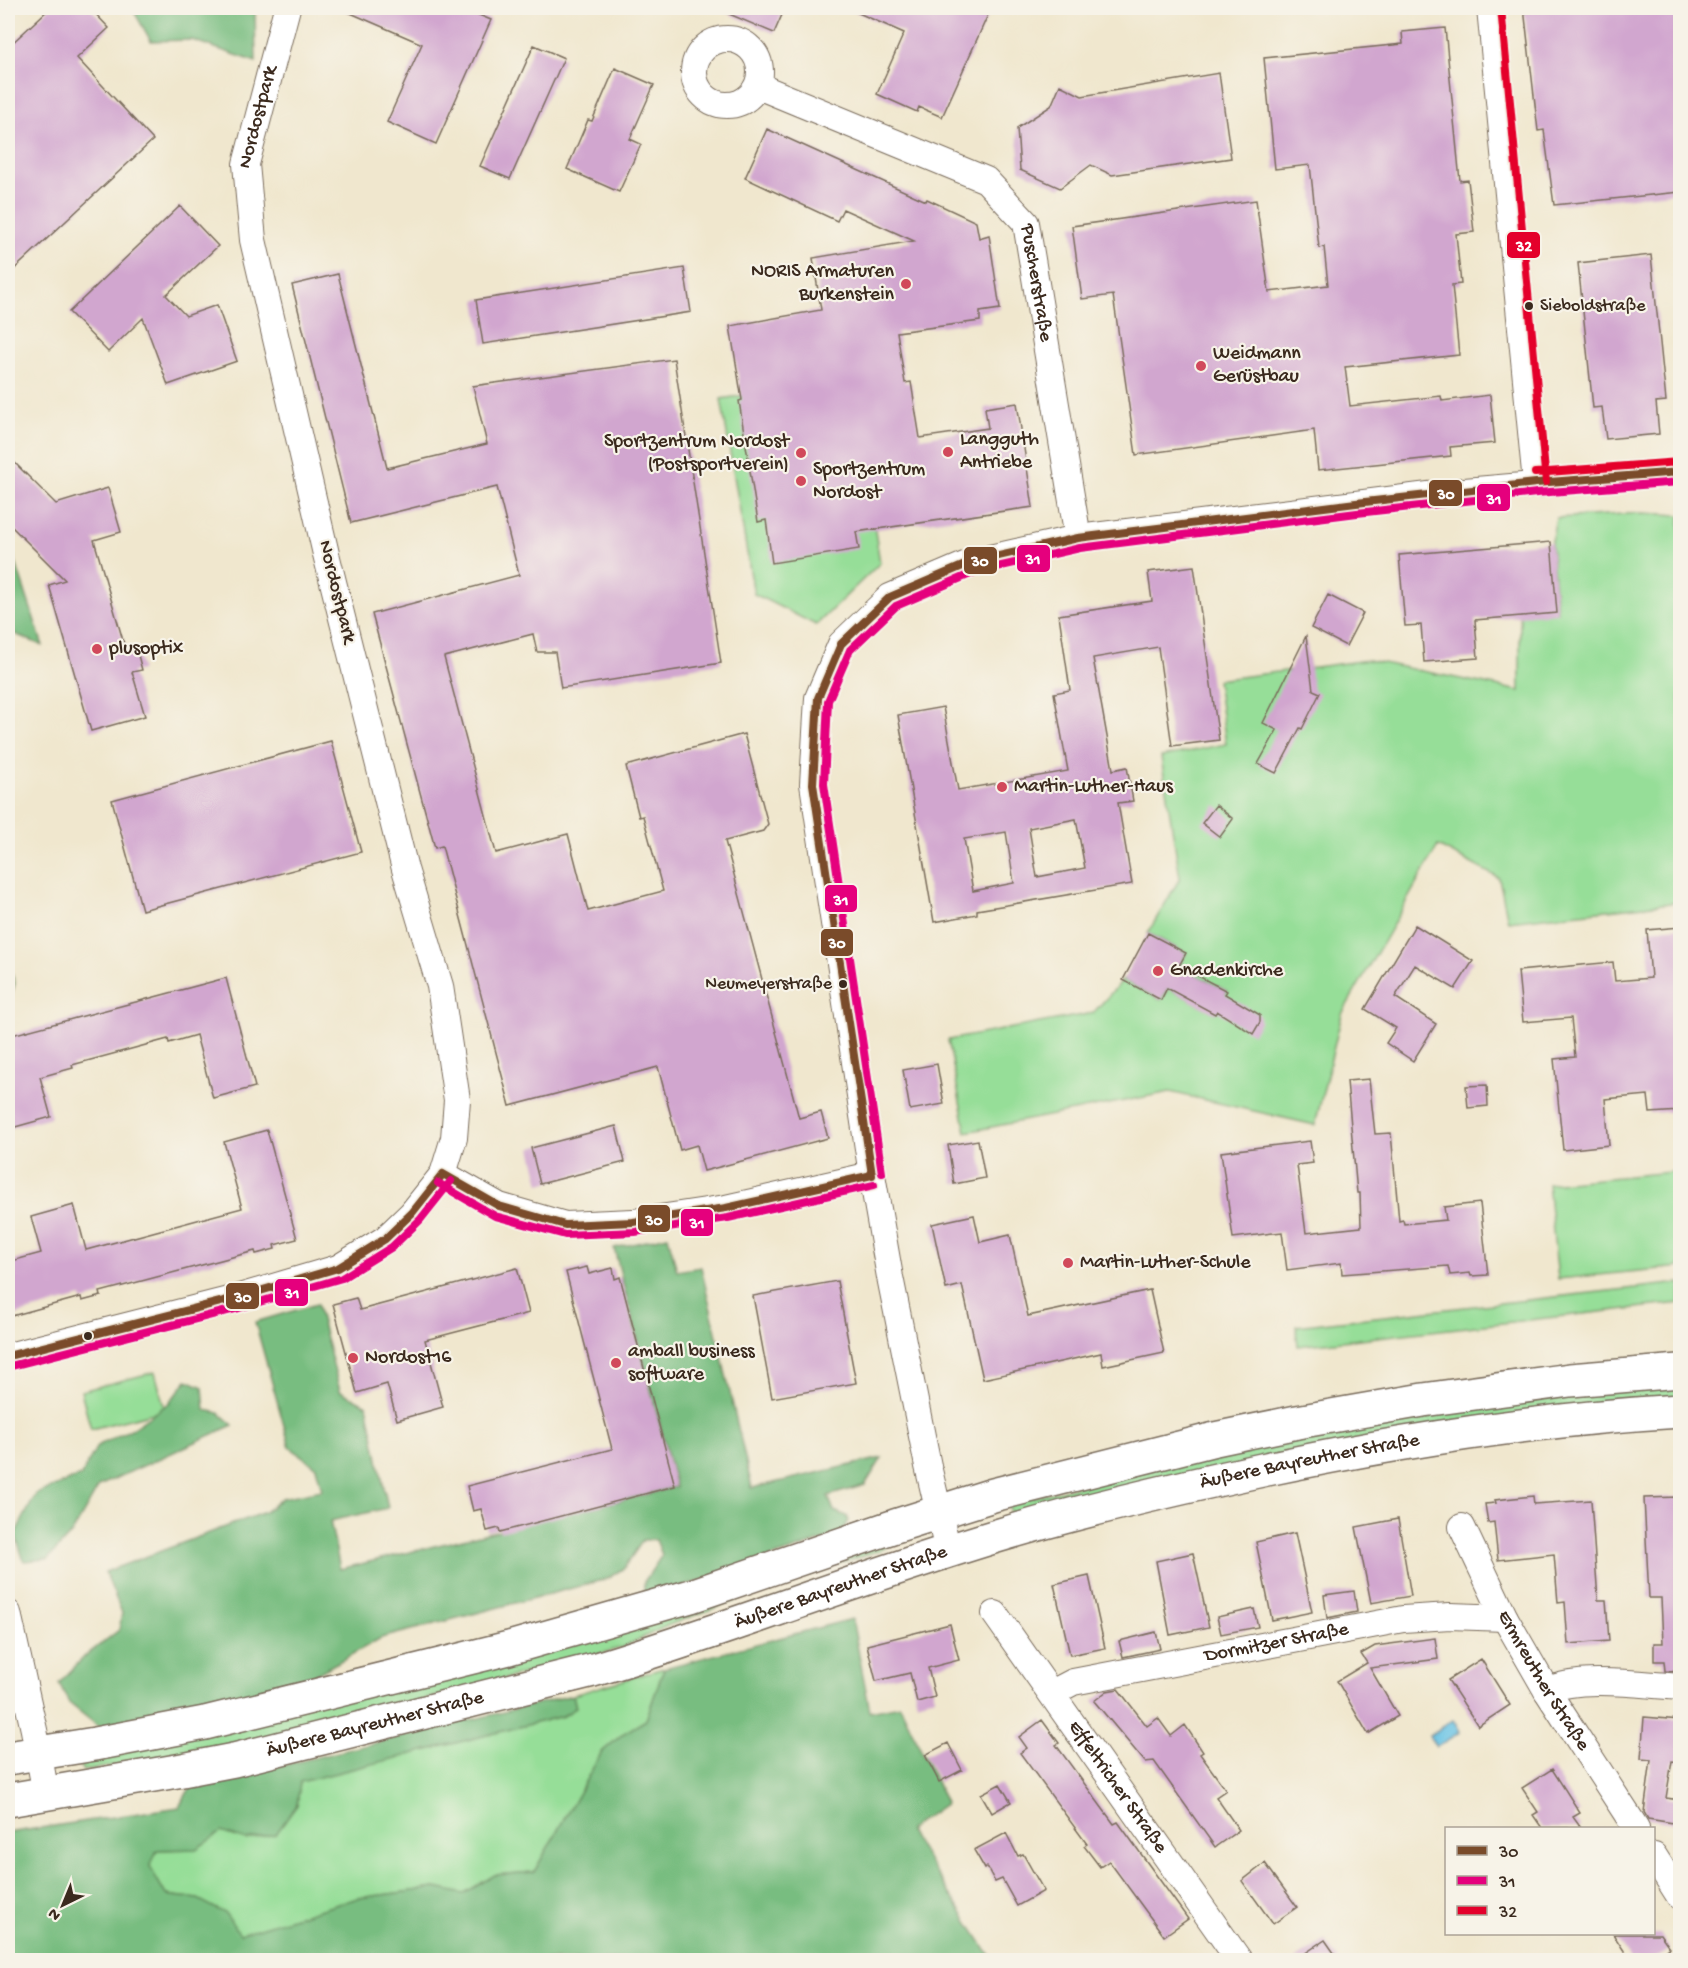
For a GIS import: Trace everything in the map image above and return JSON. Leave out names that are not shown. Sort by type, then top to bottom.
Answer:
[{"type":"main road","name":"Äußere Bayreuther Straße","points":[[23,1756],[205,1723],[509,1648],[691,1596],[938,1512],[1133,1458],[1307,1420],[1495,1390],[1680,1371]]},
{"type":"main road","name":"Äußere Bayreuther Straße","points":[[8,1800],[177,1772],[234,1760],[593,1670],[948,1551],[1046,1522],[1196,1484],[1424,1439],[1575,1420],[1680,1411]]},
{"type":"street","name":"Nordostpark","points":[[8,1356],[236,1298],[338,1268],[385,1239],[412,1213],[443,1174],[454,1138],[457,1100],[440,986],[405,869],[326,554],[253,240],[246,164],[287,8]]},
{"type":"street","points":[[1490,8],[1536,483]]},
{"type":"street","name":"Puscherstraße","points":[[758,86],[986,180],[1026,223],[1078,538]]},
{"type":"street","points":[[948,1551],[890,1277],[872,1175],[813,784],[818,698],[842,644],[890,597],[972,562],[1078,538],[1536,483],[1680,472]]},
{"type":"street","points":[[443,1174],[499,1206],[565,1225],[633,1222],[726,1208],[872,1175]]},
{"type":"street","name":"Ermreuther Straße","points":[[1462,1527],[1505,1618],[1547,1691],[1635,1827]]},
{"type":"street","points":[[8,1613],[23,1756],[46,1794]]},
{"type":"street","name":"Effeltricher Straße","points":[[995,1614],[1239,1960]]},
{"type":"street","name":"Dormitzer Straße","points":[[1052,1693],[1073,1682],[1403,1619],[1450,1616],[1505,1618]]},
{"type":"street","points":[[1547,1691],[1574,1683],[1680,1687]]},
{"type":"street","points":[[1655,1859],[1680,1898]]},
{"type":"green space","points":[[132,8],[255,8],[256,62],[192,40],[151,41]]},
{"type":"green space","name":"Sportzentrum Nordost","points":[[851,379],[880,563],[816,625],[754,594],[721,399]]},
{"type":"green space","points":[[1641,513],[1680,515],[1680,902],[1508,921],[1499,878],[1438,846],[1342,1014],[1315,1125],[1170,1092],[966,1132],[948,1040],[1093,1013],[1123,980],[1161,1000],[1168,988],[1215,1013],[1227,991],[1179,966],[1186,953],[1148,933],[1180,878],[1161,757],[1226,744],[1217,680],[1368,660],[1520,691],[1520,615],[1557,612],[1551,542],[1556,518]]},
{"type":"green space","points":[[8,539],[43,646],[8,631]]},
{"type":"green space","points":[[8,965],[15,983],[10,1001],[8,1001]]},
{"type":"green space","points":[[1680,1171],[1680,1267],[1558,1279],[1548,1184]]},
{"type":"green space","points":[[668,1236],[677,1271],[701,1267],[752,1488],[882,1458],[865,1485],[828,1496],[834,1511],[847,1516],[849,1521],[839,1535],[655,1596],[644,1592],[644,1582],[662,1555],[656,1540],[643,1540],[624,1568],[607,1579],[381,1638],[306,1680],[177,1714],[99,1727],[69,1703],[59,1683],[85,1656],[119,1630],[122,1613],[105,1572],[265,1512],[282,1498],[322,1490],[316,1467],[290,1447],[255,1322],[317,1304],[340,1391],[367,1405],[388,1508],[330,1521],[340,1569],[676,1487],[614,1248]]},
{"type":"green space","points":[[1680,1283],[1680,1303],[1298,1346],[1296,1326]]},
{"type":"green space","points":[[155,1372],[165,1410],[91,1429],[81,1391]]},
{"type":"green space","points":[[187,1380],[203,1387],[205,1410],[219,1413],[233,1425],[99,1486],[72,1533],[48,1559],[24,1561],[15,1534],[36,1494],[81,1476],[97,1446],[133,1428],[169,1403]]},
{"type":"green space","points":[[1680,1383],[1680,1401],[1012,1520],[1008,1503],[1349,1423]]},
{"type":"green space","points":[[884,1542],[886,1548],[669,1625],[621,1648],[287,1736],[83,1771],[80,1766],[80,1762]]},
{"type":"green space","points":[[852,1619],[870,1711],[900,1705],[946,1803],[908,1830],[993,1960],[8,1960],[8,1833],[179,1807],[190,1788],[573,1695],[576,1708],[563,1716],[300,1782],[297,1805],[276,1834],[246,1840],[221,1832],[196,1849],[157,1850],[150,1867],[166,1895],[198,1899],[225,1913],[240,1934],[358,1898],[436,1888],[463,1894],[495,1875],[534,1872],[602,1752],[624,1733],[646,1720],[664,1668]]},
{"type":"green space","points":[[664,1668],[646,1720],[624,1733],[602,1752],[534,1872],[495,1875],[463,1894],[436,1888],[358,1898],[240,1934],[198,1899],[166,1895],[150,1867],[156,1850],[196,1849],[221,1832],[246,1840],[297,1805],[300,1782],[563,1716],[576,1708],[573,1695]]},
{"type":"water","points":[[1453,1720],[1460,1732],[1436,1747],[1429,1736]]},
{"type":"building","points":[[50,8],[90,8],[109,28],[77,58],[153,140],[8,275],[8,47]]},
{"type":"building","points":[[339,8],[462,8],[491,20],[436,144],[387,122],[422,44]]},
{"type":"building","points":[[715,8],[785,8],[774,33]]},
{"type":"building","points":[[847,8],[991,8],[942,117],[919,107],[917,112],[877,94],[904,33]]},
{"type":"building","points":[[1524,8],[1680,8],[1680,192],[1554,205],[1544,130],[1538,131]]},
{"type":"building","points":[[1445,28],[1460,181],[1468,180],[1474,232],[1456,234],[1461,284],[1452,285],[1459,355],[1345,367],[1350,406],[1441,396],[1442,401],[1490,395],[1495,443],[1450,447],[1451,456],[1318,470],[1314,430],[1136,455],[1113,295],[1082,299],[1072,226],[1256,200],[1269,292],[1328,285],[1324,247],[1319,248],[1310,165],[1275,169],[1264,58],[1403,44],[1402,32]]},
{"type":"building","points":[[534,45],[564,58],[510,179],[480,166]]},
{"type":"building","points":[[615,68],[654,85],[630,139],[641,144],[619,192],[567,169],[588,120],[592,121]]},
{"type":"building","points":[[1219,73],[1231,158],[1112,175],[1091,165],[1060,188],[1020,170],[1017,128],[1051,106],[1060,85],[1082,96]]},
{"type":"building","points":[[767,129],[976,222],[979,238],[989,235],[1000,309],[980,312],[980,321],[897,332],[905,383],[911,382],[920,438],[988,428],[985,408],[1017,403],[1033,507],[856,532],[859,549],[772,563],[766,520],[758,522],[730,326],[821,310],[813,258],[914,241],[843,209],[837,221],[745,178]]},
{"type":"building","points":[[180,206],[218,246],[166,295],[186,316],[217,305],[237,361],[168,385],[143,318],[108,352],[69,312]]},
{"type":"building","points":[[1651,255],[1666,401],[1656,402],[1659,434],[1606,439],[1602,407],[1593,408],[1578,263]]},
{"type":"building","points":[[684,268],[691,312],[483,344],[476,300]]},
{"type":"building","points":[[338,274],[387,468],[487,444],[473,386],[674,359],[721,663],[561,688],[555,652],[537,652],[533,634],[444,657],[496,853],[568,834],[588,911],[663,891],[643,816],[639,817],[626,766],[744,734],[768,824],[763,831],[725,841],[799,1118],[821,1112],[828,1138],[704,1171],[697,1145],[680,1150],[658,1067],[510,1106],[442,846],[435,848],[372,614],[519,575],[497,487],[351,523],[292,285]]},
{"type":"building","points":[[8,456],[56,504],[108,488],[121,532],[94,540],[126,651],[136,648],[142,670],[132,672],[145,716],[91,731],[49,585],[65,580],[8,523]]},
{"type":"building","points":[[1551,542],[1557,613],[1475,620],[1478,658],[1424,662],[1421,625],[1405,626],[1399,555]]},
{"type":"building","points":[[1194,566],[1219,740],[1172,746],[1158,647],[1093,658],[1113,770],[1127,767],[1133,801],[1118,803],[1132,884],[977,910],[977,914],[934,922],[898,715],[943,707],[958,790],[1068,771],[1054,693],[1070,690],[1059,615],[1152,601],[1148,572]],"holes":[[[1076,819],[1085,868],[1037,877],[1029,828]],[[1006,832],[1014,883],[973,891],[964,839]]]},
{"type":"building","points":[[1328,595],[1363,613],[1346,646],[1311,628]]},
{"type":"building","points":[[1306,636],[1313,690],[1320,693],[1276,773],[1258,764],[1277,730],[1263,723]]},
{"type":"building","points":[[331,741],[361,852],[142,910],[112,800]]},
{"type":"building","points":[[1216,805],[1233,819],[1220,837],[1202,823]]},
{"type":"building","points":[[1415,925],[1473,961],[1455,989],[1415,965],[1395,997],[1436,1024],[1413,1061],[1386,1043],[1396,1028],[1365,1009]]},
{"type":"building","points":[[1680,927],[1680,1111],[1650,1113],[1648,1095],[1605,1099],[1609,1145],[1563,1150],[1554,1059],[1575,1057],[1571,1018],[1523,1022],[1518,971],[1613,962],[1615,981],[1651,978],[1647,930]]},
{"type":"building","name":"Gnadenkirche","points":[[1148,933],[1186,953],[1179,966],[1227,991],[1225,994],[1260,1015],[1260,1022],[1253,1034],[1217,1011],[1215,1014],[1167,988],[1161,1000],[1123,980]]},
{"type":"building","points":[[226,978],[255,1087],[213,1098],[196,1035],[169,1043],[168,1039],[72,1065],[73,1068],[40,1077],[51,1117],[8,1129],[8,1036]]},
{"type":"building","points":[[937,1064],[944,1104],[910,1110],[903,1070]]},
{"type":"building","points":[[1369,1079],[1375,1134],[1391,1133],[1399,1221],[1403,1220],[1404,1224],[1446,1220],[1444,1207],[1480,1203],[1488,1275],[1471,1276],[1470,1273],[1450,1275],[1448,1266],[1342,1274],[1341,1263],[1287,1270],[1282,1232],[1233,1238],[1221,1152],[1310,1141],[1313,1163],[1297,1165],[1306,1233],[1361,1227],[1360,1193],[1357,1193],[1347,1081]]},
{"type":"building","points":[[1487,1085],[1488,1106],[1468,1108],[1466,1086]]},
{"type":"building","points":[[616,1126],[625,1162],[540,1184],[531,1148]]},
{"type":"building","points":[[267,1130],[297,1239],[274,1245],[275,1249],[256,1254],[255,1251],[100,1292],[101,1296],[82,1301],[81,1297],[8,1317],[8,1262],[41,1253],[31,1217],[74,1205],[86,1250],[242,1208],[224,1142]]},
{"type":"building","points":[[978,1140],[985,1178],[954,1184],[948,1145]]},
{"type":"building","points":[[974,1215],[980,1242],[1010,1235],[1028,1316],[1150,1290],[1164,1353],[1103,1366],[1101,1353],[983,1379],[962,1285],[946,1289],[932,1224]]},
{"type":"building","name":"amball business software","points":[[587,1267],[589,1274],[613,1268],[615,1279],[620,1277],[675,1486],[500,1532],[499,1528],[487,1531],[481,1509],[473,1511],[467,1486],[612,1449],[566,1272]]},
{"type":"building","points":[[517,1268],[529,1313],[425,1340],[443,1407],[397,1420],[387,1384],[357,1393],[333,1304],[356,1298],[360,1310]]},
{"type":"building","points":[[837,1281],[856,1383],[772,1398],[753,1296]]},
{"type":"building","points":[[1533,1496],[1534,1504],[1591,1500],[1598,1600],[1606,1600],[1609,1641],[1568,1644],[1565,1602],[1558,1603],[1554,1554],[1498,1560],[1494,1522],[1488,1523],[1485,1504],[1496,1503],[1495,1500]]},
{"type":"building","points":[[1680,1497],[1680,1672],[1665,1671],[1664,1661],[1654,1661],[1654,1643],[1663,1643],[1661,1598],[1649,1598],[1644,1498]]},
{"type":"building","points":[[1398,1519],[1411,1596],[1371,1603],[1356,1527]]},
{"type":"building","points":[[1295,1533],[1312,1612],[1272,1620],[1256,1542]]},
{"type":"building","points":[[1193,1553],[1209,1627],[1170,1635],[1156,1561]]},
{"type":"building","points":[[1089,1576],[1105,1648],[1070,1655],[1054,1584]]},
{"type":"building","points":[[1354,1591],[1357,1612],[1327,1618],[1324,1595]]},
{"type":"building","points":[[1254,1609],[1258,1627],[1221,1634],[1217,1617]]},
{"type":"building","points":[[950,1624],[959,1660],[928,1668],[935,1697],[917,1702],[910,1673],[876,1681],[867,1645]]},
{"type":"building","points":[[1156,1632],[1160,1649],[1123,1657],[1119,1641]]},
{"type":"building","points":[[1435,1638],[1438,1659],[1370,1668],[1398,1716],[1368,1734],[1337,1681],[1367,1663],[1361,1654],[1375,1646]]},
{"type":"building","points":[[1481,1659],[1510,1705],[1478,1726],[1448,1680]]},
{"type":"building","points":[[1118,1689],[1147,1726],[1158,1718],[1171,1736],[1185,1725],[1203,1752],[1200,1754],[1226,1790],[1216,1797],[1239,1830],[1215,1847],[1154,1761],[1145,1762],[1094,1701],[1107,1691]]},
{"type":"building","points":[[1644,1717],[1680,1720],[1680,1762],[1672,1761],[1666,1798],[1680,1800],[1680,1824],[1648,1819],[1644,1812],[1651,1760],[1641,1759]]},
{"type":"building","points":[[1042,1720],[1059,1743],[1056,1745],[1114,1824],[1118,1822],[1188,1919],[1164,1936],[1109,1861],[1100,1867],[1084,1846],[1087,1844],[1020,1753],[1027,1748],[1019,1737]]},
{"type":"building","points":[[948,1743],[962,1770],[939,1782],[925,1755]]},
{"type":"building","points":[[1552,1769],[1580,1813],[1573,1817],[1580,1827],[1541,1827],[1533,1815],[1538,1812],[1522,1788]]},
{"type":"building","points":[[1000,1784],[1011,1802],[992,1813],[981,1794]]},
{"type":"building","points":[[1006,1833],[1018,1856],[1023,1854],[1044,1891],[1017,1906],[1002,1879],[995,1882],[974,1850]]},
{"type":"building","points":[[1265,1863],[1297,1907],[1273,1924],[1242,1881]]},
{"type":"building","points":[[1660,1934],[1670,1948],[1651,1960],[1630,1960],[1614,1935]]},
{"type":"building","points":[[1325,1940],[1339,1960],[1295,1960]]},
{"type":"transit line","name":"32","points":[[1501,8],[1546,482]]},
{"type":"transit line","name":"32","points":[[1535,473],[1679,462]]},
{"type":"transit line","name":"30","points":[[872,1175],[813,784],[818,698],[841,644],[890,597],[972,562],[1078,538],[1536,483],[1680,472]]},
{"type":"transit line","name":"31","points":[[882,1173],[824,784],[828,701],[850,650],[896,606],[975,572],[1080,548],[1537,493],[1680,482]]},
{"type":"transit line","name":"30","points":[[443,1174],[499,1206],[565,1225],[633,1222],[726,1208],[872,1175]]},
{"type":"transit line","name":"30","points":[[8,1356],[236,1298],[338,1268],[385,1239],[412,1213],[443,1174]]},
{"type":"transit line","name":"31","points":[[11,1366],[239,1308],[342,1278],[392,1247],[420,1220],[451,1181]]},
{"type":"transit line","name":"31","points":[[438,1183],[495,1216],[565,1235],[635,1232],[728,1218],[874,1185]]},
{"type":"place","name":"NORIS Armaturen Burkenstein","points":[[906,284]]},
{"type":"place","name":"Sieboldstraße","points":[[1529,306]]},
{"type":"place","name":"Weidmann Gerüstbau","points":[[1201,366]]},
{"type":"place","name":"Langguth Antriebe","points":[[948,452]]},
{"type":"place","name":"Sportzentrum Nordost (Postsportverein)","points":[[801,453]]},
{"type":"place","name":"Sportzentrum Nordost","points":[[801,481]]},
{"type":"place","name":"plusoptix","points":[[97,649]]},
{"type":"place","name":"Martin-Luther-Haus","points":[[1002,787]]},
{"type":"place","name":"Gnadenkirche","points":[[1158,971]]},
{"type":"place","name":"Neumeyerstraße","points":[[843,984]]},
{"type":"place","name":"Martin-Luther-Schule","points":[[1068,1263]]},
{"type":"place","name":"Nordost16","points":[[353,1358]]},
{"type":"place","name":"amball business software","points":[[616,1363]]}]
